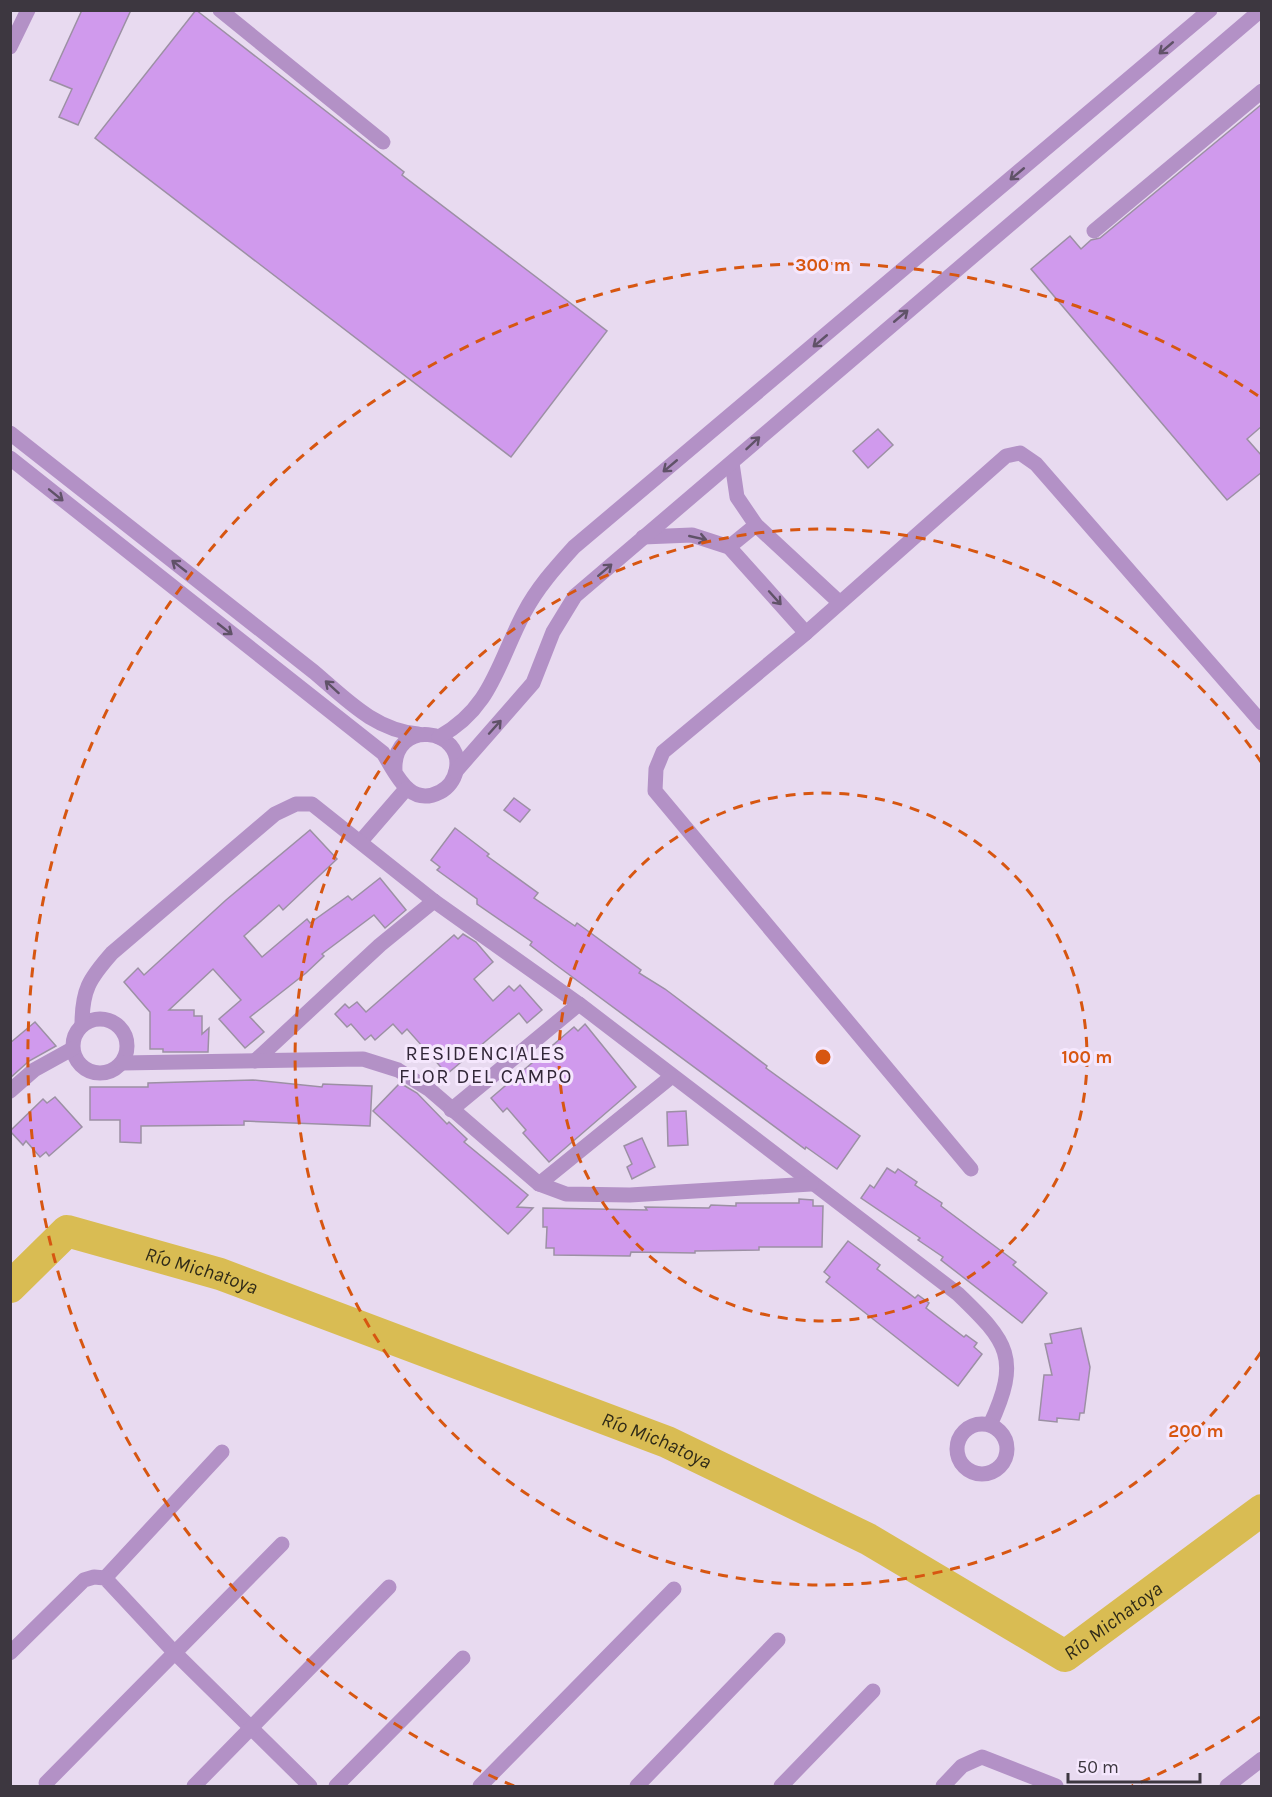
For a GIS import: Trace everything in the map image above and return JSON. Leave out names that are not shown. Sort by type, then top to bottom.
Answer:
[{"type":"street","points":[[10,47],[28,10]]},
{"type":"street","points":[[220,10],[383,142]]},
{"type":"street","points":[[10,433],[314,672],[357,709],[398,732],[440,736],[453,729],[485,697],[524,612],[546,578],[574,547],[1210,10]]},
{"type":"street","points":[[10,458],[383,753],[406,789],[415,794],[436,794],[446,789],[456,771],[533,683],[553,632],[575,596],[1261,10]]},
{"type":"street","points":[[1094,231],[1262,91]]},
{"type":"street","points":[[971,1169],[655,791],[656,769],[663,752],[806,633],[1006,456],[1020,453],[1036,464],[1262,723]]},
{"type":"street","points":[[732,464],[737,497],[756,525],[839,602]]},
{"type":"street","points":[[729,547],[756,525]]},
{"type":"street","points":[[643,537],[692,535],[729,547],[806,633]]},
{"type":"street","points":[[395,771],[394,761],[403,743],[421,734]]},
{"type":"street","points":[[440,736],[454,751],[456,771]]},
{"type":"street","points":[[361,841],[406,789]]},
{"type":"street","points":[[82,1025],[82,998],[92,975],[112,953],[275,814],[296,804],[312,804],[434,901],[579,1004],[671,1077],[958,1294],[994,1329],[1008,1362],[1003,1396],[990,1425]]},
{"type":"street","points":[[255,1061],[380,945],[434,901]]},
{"type":"street","points":[[451,1110],[579,1004]]},
{"type":"street","points":[[122,1063],[127,1046],[122,1030],[107,1020],[98,1019],[82,1025],[76,1032],[72,1049],[79,1064],[93,1073],[109,1072],[122,1063],[363,1059],[398,1070],[430,1090],[539,1184],[566,1194],[630,1195],[811,1184]]},
{"type":"street","points":[[10,1091],[34,1070],[72,1049]]},
{"type":"street","points":[[539,1184],[671,1077]]},
{"type":"street","points":[[105,1578],[222,1452]]},
{"type":"street","points":[[46,1783],[282,1544]]},
{"type":"street","points":[[10,1653],[84,1580],[94,1577],[105,1578],[174,1652],[310,1786]]},
{"type":"street","points":[[194,1786],[389,1587]]},
{"type":"street","points":[[480,1786],[674,1588]]},
{"type":"street","points":[[637,1786],[778,1640]]},
{"type":"street","points":[[336,1786],[463,1658]]},
{"type":"street","points":[[781,1786],[873,1691]]},
{"type":"street","points":[[943,1786],[963,1766],[982,1757],[1056,1786]]},
{"type":"street","points":[[1227,1786],[1262,1759]]},
{"type":"building","points":[[82,10],[131,10],[78,125],[59,117],[72,89],[50,80]]},
{"type":"building","points":[[196,10],[404,172],[402,175],[607,331],[511,457],[95,138]]},
{"type":"building","points":[[1262,104],[1262,426],[1247,439],[1262,456],[1262,472],[1227,500],[1031,269],[1070,236],[1081,249],[1091,240],[1100,238]]},
{"type":"building","points":[[878,429],[893,445],[868,468],[853,451]]},
{"type":"building","points":[[514,798],[530,810],[520,822],[504,810]]},
{"type":"building","points":[[455,828],[489,854],[487,856],[538,893],[534,898],[575,926],[577,923],[641,970],[639,973],[665,989],[767,1066],[766,1068],[860,1136],[837,1169],[806,1147],[805,1149],[552,962],[530,945],[532,942],[477,904],[477,899],[437,870],[440,867],[431,860]]},
{"type":"building","points":[[310,830],[337,859],[283,910],[279,905],[244,936],[262,957],[307,919],[310,923],[348,896],[352,900],[380,878],[406,910],[385,928],[374,915],[322,954],[324,956],[306,973],[250,1017],[264,1032],[245,1048],[219,1019],[241,1000],[213,969],[169,1010],[194,1010],[194,1016],[202,1016],[202,1034],[209,1028],[208,1052],[163,1052],[163,1049],[150,1049],[150,1012],[124,982],[138,968],[144,975],[226,900]]},
{"type":"building","points":[[463,934],[476,942],[493,962],[474,979],[493,1001],[509,986],[514,991],[520,985],[542,1010],[527,1023],[519,1013],[447,1074],[407,1029],[402,1034],[393,1024],[375,1040],[371,1035],[365,1040],[351,1024],[347,1027],[335,1014],[345,1004],[349,1008],[357,1002],[366,1012],[454,935],[458,939]]},
{"type":"building","points":[[35,1022],[56,1046],[29,1061],[10,1078],[10,1043]]},
{"type":"building","points":[[585,1024],[636,1087],[549,1162],[523,1133],[526,1130],[507,1108],[503,1112],[491,1098],[574,1027],[578,1031]]},
{"type":"building","points":[[253,1080],[322,1087],[323,1084],[372,1086],[370,1126],[244,1121],[244,1125],[141,1126],[141,1143],[120,1142],[120,1120],[90,1120],[90,1087],[148,1087],[148,1083]]},
{"type":"building","points":[[400,1083],[417,1093],[447,1124],[449,1122],[467,1139],[464,1142],[528,1195],[517,1207],[533,1208],[508,1234],[373,1111]]},
{"type":"building","points":[[55,1097],[82,1127],[49,1156],[46,1152],[40,1157],[26,1141],[23,1145],[10,1131],[43,1099],[47,1103]]},
{"type":"building","points":[[686,1111],[688,1145],[668,1146],[667,1112]]},
{"type":"building","points":[[642,1138],[655,1167],[632,1179],[627,1167],[632,1164],[624,1146]]},
{"type":"building","points":[[887,1168],[895,1173],[898,1169],[917,1182],[915,1185],[942,1203],[941,1206],[1016,1262],[1013,1265],[1047,1293],[1022,1323],[941,1260],[943,1257],[918,1240],[920,1238],[861,1198],[870,1185],[874,1188]]},
{"type":"building","points":[[799,1199],[813,1200],[813,1206],[823,1206],[822,1247],[759,1247],[759,1250],[695,1251],[695,1253],[631,1252],[630,1256],[554,1255],[554,1248],[546,1248],[547,1227],[543,1227],[543,1208],[647,1210],[645,1207],[709,1208],[711,1205],[736,1206],[736,1203],[799,1203]]},
{"type":"building","points":[[848,1241],[880,1265],[877,1269],[915,1298],[918,1295],[929,1303],[926,1308],[964,1337],[966,1335],[977,1343],[974,1347],[982,1354],[958,1386],[826,1282],[830,1277],[824,1272]]},
{"type":"building","points":[[1081,1328],[1090,1367],[1084,1413],[1080,1413],[1079,1420],[1057,1418],[1057,1422],[1039,1420],[1044,1375],[1052,1375],[1045,1344],[1052,1343],[1050,1334]]},
{"type":"waterway","name":"Río Michatoya","points":[[10,1287],[67,1231],[220,1274],[667,1442],[868,1539],[1065,1656],[1262,1510]]},
{"type":"district","name":"RESIDENCIALES FLOR DEL CAMPO","points":[[486,1064]]}]
